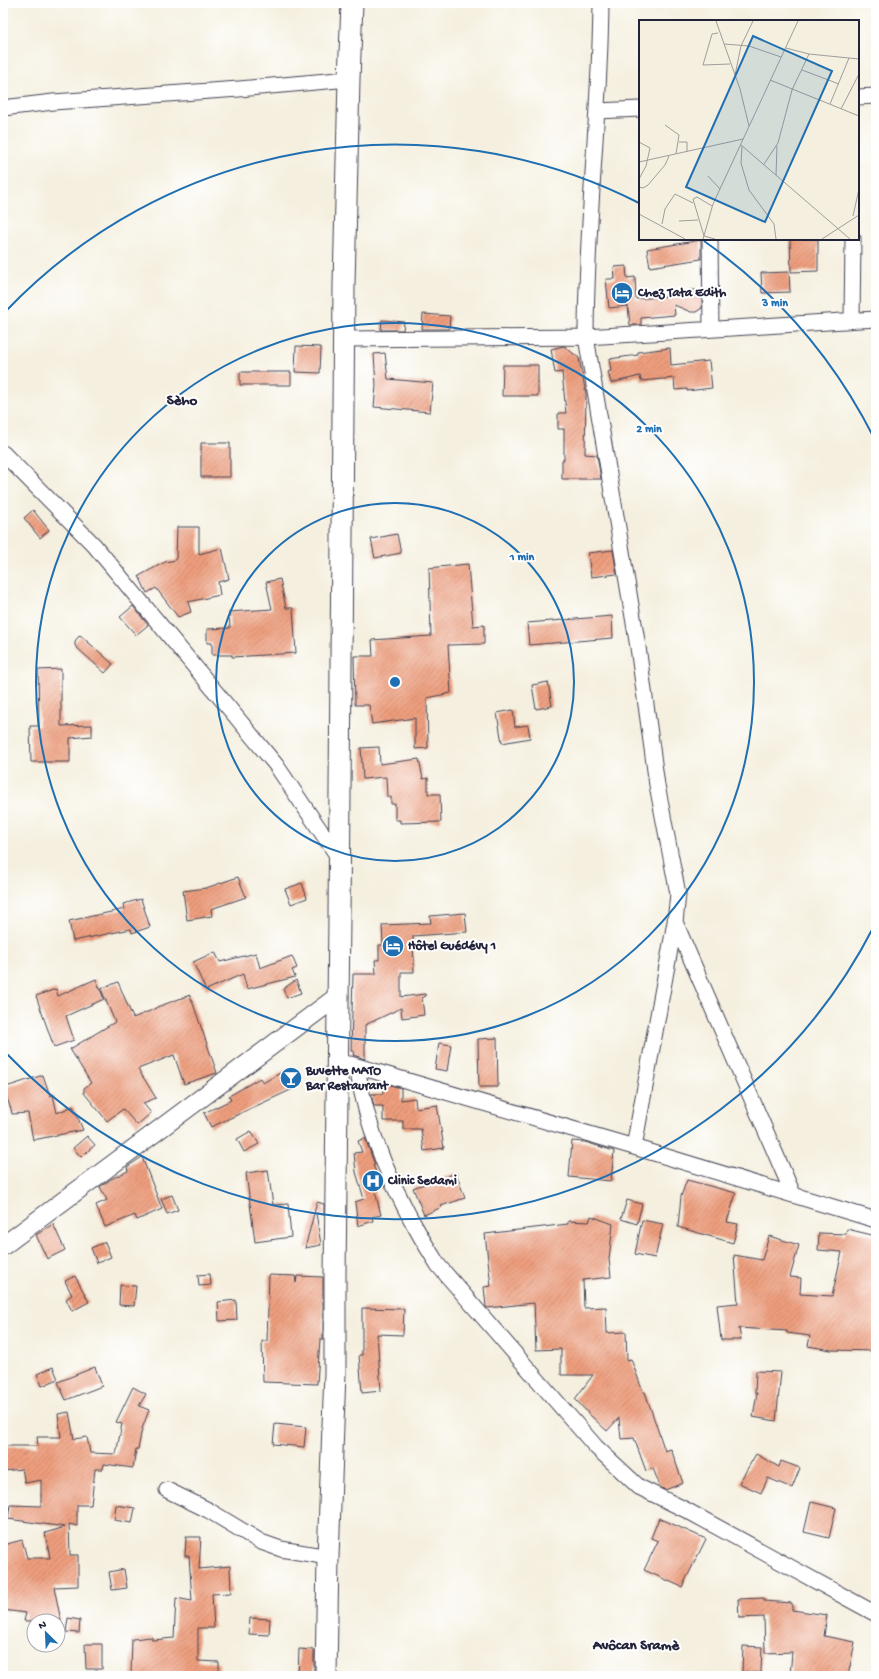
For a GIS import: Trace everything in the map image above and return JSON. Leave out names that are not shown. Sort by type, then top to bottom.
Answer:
[{"type":"main road","points":[[326,1676],[328,1557],[335,1373],[343,339],[352,3]]},
{"type":"street","points":[[601,3],[597,110],[586,286],[586,337],[638,647],[657,785],[678,894],[675,922],[634,1147]]},
{"type":"street","points":[[3,108],[53,102],[223,90],[349,79]]},
{"type":"street","points":[[859,97],[876,96]]},
{"type":"street","points":[[597,110],[639,109]]},
{"type":"street","points":[[710,240],[711,329]]},
{"type":"street","points":[[852,320],[853,240]]},
{"type":"street","points":[[343,339],[586,337],[876,319]]},
{"type":"street","points":[[3,453],[94,545],[276,765],[339,858]]},
{"type":"street","points":[[675,922],[793,1194]]},
{"type":"street","points":[[3,1246],[338,996]]},
{"type":"street","points":[[337,1060],[793,1194],[876,1220]]},
{"type":"street","points":[[357,1066],[361,1096],[370,1126],[399,1199],[416,1232],[438,1265],[596,1447],[639,1487],[699,1517],[876,1614]]},
{"type":"street","points":[[167,1490],[208,1510],[260,1542],[281,1549],[328,1557]]},
{"type":"building","points":[[701,240],[701,259],[650,267],[647,249]]},
{"type":"building","points":[[790,240],[818,240],[818,271],[791,272]]},
{"type":"building","points":[[626,266],[627,278],[635,277],[636,299],[684,295],[690,290],[695,290],[702,293],[702,308],[696,312],[691,312],[674,305],[675,315],[641,318],[641,325],[630,325],[628,306],[609,308],[606,279],[615,279],[614,267]]},
{"type":"building","points":[[789,272],[790,292],[762,293],[761,273]]},
{"type":"building","points":[[423,314],[450,316],[449,329],[422,329]]},
{"type":"building","points":[[382,320],[404,322],[403,330],[381,330]]},
{"type":"building","points":[[296,346],[321,347],[320,373],[295,372]]},
{"type":"building","points":[[564,346],[579,358],[586,394],[585,454],[597,455],[601,479],[562,479],[562,460],[564,460],[564,429],[558,429],[558,413],[566,413],[562,372],[555,373],[551,349]]},
{"type":"building","points":[[670,348],[671,365],[709,361],[712,388],[687,391],[687,389],[675,390],[674,378],[641,381],[640,376],[611,383],[608,372],[611,371],[609,359],[638,355],[638,352]]},
{"type":"building","points":[[385,353],[388,379],[433,383],[430,412],[374,407],[376,386],[374,354]]},
{"type":"building","points":[[503,365],[538,365],[538,396],[502,396]]},
{"type":"building","points":[[240,372],[291,372],[291,385],[240,385]]},
{"type":"building","points":[[201,443],[230,443],[230,477],[201,477]]},
{"type":"building","points":[[33,510],[49,530],[40,538],[24,518]]},
{"type":"building","points":[[177,527],[199,527],[199,554],[222,548],[229,579],[218,582],[220,595],[188,602],[191,612],[178,617],[156,588],[147,593],[139,576],[165,562],[176,560]]},
{"type":"building","points":[[397,534],[401,553],[375,558],[371,539]]},
{"type":"building","points":[[613,550],[617,574],[591,577],[588,553]]},
{"type":"building","points":[[468,564],[473,626],[484,625],[484,644],[448,645],[451,693],[427,698],[428,748],[415,749],[415,718],[372,724],[369,705],[355,705],[354,656],[373,656],[372,640],[431,636],[429,568]]},
{"type":"building","points":[[280,579],[286,608],[293,608],[296,653],[232,657],[232,655],[212,655],[212,643],[207,643],[207,629],[230,628],[229,612],[272,609],[266,582]]},
{"type":"building","points":[[133,606],[148,625],[136,635],[120,617]]},
{"type":"building","points":[[612,616],[613,638],[529,645],[527,623]]},
{"type":"building","points":[[80,635],[113,664],[105,673],[75,646],[75,641]]},
{"type":"building","points":[[61,669],[61,726],[92,725],[92,736],[70,738],[70,762],[31,762],[30,726],[39,726],[38,670]]},
{"type":"building","points":[[548,682],[552,706],[536,709],[532,685]]},
{"type":"building","points":[[513,710],[515,727],[528,725],[530,738],[502,743],[497,713]]},
{"type":"building","points":[[379,747],[380,764],[419,759],[423,779],[428,778],[428,794],[440,794],[441,822],[400,823],[400,820],[395,820],[395,804],[391,804],[391,797],[387,797],[386,777],[363,779],[361,748]]},
{"type":"building","points":[[238,877],[246,897],[211,909],[212,916],[187,920],[183,891],[206,888]]},
{"type":"building","points":[[302,883],[307,898],[291,904],[285,889]]},
{"type":"building","points":[[141,899],[150,927],[132,933],[131,929],[73,941],[69,921],[125,909],[123,904]]},
{"type":"building","points":[[465,913],[467,932],[413,936],[414,972],[401,972],[401,997],[425,994],[426,996],[422,998],[424,1015],[402,1018],[401,1008],[365,1025],[365,1059],[353,1055],[354,1051],[351,1051],[353,974],[376,974],[375,960],[379,960],[379,945],[383,945],[382,925],[431,923],[430,916]]},
{"type":"building","points":[[215,952],[220,962],[256,953],[260,968],[292,956],[297,968],[292,970],[295,977],[247,989],[243,974],[206,990],[193,962]]},
{"type":"building","points":[[96,979],[104,999],[66,1016],[74,1040],[54,1047],[36,996],[56,989],[58,996]]},
{"type":"building","points":[[296,980],[301,993],[287,998],[283,989]]},
{"type":"building","points":[[118,982],[133,1018],[157,1007],[190,995],[217,1073],[184,1084],[174,1055],[138,1069],[156,1098],[143,1103],[151,1113],[137,1125],[123,1109],[107,1121],[84,1093],[84,1088],[91,1083],[70,1049],[115,1022],[101,989]]},
{"type":"building","points":[[497,1038],[498,1087],[479,1087],[478,1039]]},
{"type":"building","points":[[439,1043],[451,1045],[447,1071],[435,1069]]},
{"type":"building","points":[[287,1069],[297,1087],[211,1127],[204,1113],[231,1100],[229,1096],[260,1078],[263,1083]]},
{"type":"building","points":[[43,1075],[50,1096],[53,1095],[57,1113],[73,1106],[83,1130],[33,1140],[28,1113],[12,1114],[3,1088]]},
{"type":"building","points":[[383,1083],[401,1088],[401,1100],[415,1098],[416,1108],[437,1105],[444,1148],[424,1151],[421,1129],[403,1129],[403,1121],[383,1121],[383,1106],[374,1106],[371,1094],[383,1094]]},
{"type":"building","points":[[251,1131],[259,1144],[244,1152],[237,1139]]},
{"type":"building","points":[[87,1136],[95,1145],[81,1157],[73,1148]]},
{"type":"building","points":[[365,1138],[375,1165],[373,1165],[381,1184],[374,1187],[381,1215],[372,1217],[373,1221],[358,1226],[355,1202],[364,1199],[356,1172],[354,1153],[362,1152],[358,1141]]},
{"type":"building","points":[[572,1141],[585,1142],[614,1151],[611,1181],[569,1177]]},
{"type":"building","points":[[142,1157],[162,1209],[137,1220],[135,1215],[105,1227],[96,1205],[107,1200],[100,1187],[111,1179],[128,1171],[127,1167]]},
{"type":"building","points":[[268,1170],[273,1205],[288,1204],[291,1237],[255,1242],[246,1173]]},
{"type":"building","points":[[456,1173],[465,1198],[441,1206],[442,1207],[424,1215],[413,1188]]},
{"type":"building","points":[[687,1180],[736,1193],[727,1222],[738,1224],[733,1243],[678,1227],[681,1196]]},
{"type":"building","points":[[172,1195],[178,1210],[167,1214],[161,1199]]},
{"type":"building","points":[[627,1200],[642,1204],[637,1224],[621,1219]]},
{"type":"building","points":[[317,1202],[324,1204],[324,1215],[316,1213],[321,1245],[305,1248]]},
{"type":"building","points":[[591,1216],[613,1224],[609,1259],[611,1277],[583,1280],[584,1308],[606,1307],[607,1333],[626,1332],[627,1360],[631,1359],[643,1392],[645,1392],[665,1451],[671,1449],[683,1483],[665,1490],[660,1487],[653,1468],[646,1471],[634,1438],[621,1439],[619,1418],[607,1431],[575,1399],[593,1375],[561,1375],[561,1349],[536,1350],[534,1303],[486,1307],[484,1287],[491,1286],[485,1234],[568,1224],[568,1221],[589,1222]]},
{"type":"building","points":[[642,1220],[663,1224],[655,1258],[635,1254]]},
{"type":"building","points":[[53,1224],[65,1250],[47,1259],[36,1235]]},
{"type":"building","points":[[847,1229],[876,1236],[876,1351],[831,1350],[808,1346],[810,1336],[787,1333],[787,1331],[739,1328],[741,1340],[721,1340],[717,1305],[738,1303],[734,1255],[762,1260],[769,1236],[799,1245],[790,1277],[801,1278],[800,1294],[832,1296],[842,1252],[818,1250],[819,1233],[846,1234]]},
{"type":"building","points":[[105,1242],[111,1257],[97,1263],[91,1248]]},
{"type":"building","points":[[210,1274],[211,1285],[199,1286],[198,1275]]},
{"type":"building","points":[[269,1275],[295,1276],[296,1283],[297,1276],[323,1277],[323,1339],[320,1339],[317,1384],[263,1382],[262,1341],[267,1341]]},
{"type":"building","points":[[75,1276],[89,1302],[72,1311],[66,1299],[72,1295],[65,1281]]},
{"type":"building","points":[[120,1285],[136,1286],[134,1306],[119,1305]]},
{"type":"building","points":[[236,1300],[237,1320],[219,1321],[218,1302]]},
{"type":"building","points":[[362,1308],[404,1309],[403,1335],[377,1334],[381,1391],[362,1393],[359,1355],[362,1355]]},
{"type":"building","points":[[53,1367],[58,1379],[42,1386],[37,1374]]},
{"type":"building","points":[[95,1367],[102,1386],[66,1400],[58,1382]]},
{"type":"building","points":[[756,1371],[781,1372],[776,1421],[753,1417],[757,1393],[755,1393]]},
{"type":"building","points":[[133,1387],[146,1394],[139,1406],[149,1410],[142,1429],[138,1449],[136,1449],[133,1468],[104,1464],[103,1469],[95,1469],[91,1505],[77,1505],[77,1526],[69,1524],[70,1555],[78,1555],[78,1586],[54,1587],[59,1613],[26,1613],[3,1610],[3,1545],[22,1540],[27,1558],[50,1558],[45,1533],[65,1527],[8,1519],[10,1505],[41,1506],[41,1480],[25,1483],[22,1469],[3,1471],[3,1446],[38,1446],[37,1437],[61,1437],[58,1414],[69,1412],[74,1439],[87,1437],[90,1453],[116,1454],[122,1424],[116,1422]]},
{"type":"building","points":[[275,1424],[306,1427],[304,1447],[273,1444]]},
{"type":"building","points":[[756,1454],[779,1467],[781,1461],[800,1468],[792,1488],[768,1478],[761,1493],[739,1483]]},
{"type":"building","points":[[811,1502],[836,1508],[829,1538],[804,1532]]},
{"type":"building","points":[[116,1505],[135,1508],[132,1523],[114,1520]]},
{"type":"building","points":[[659,1518],[706,1539],[682,1587],[644,1570],[658,1541],[651,1538]]},
{"type":"building","points":[[186,1537],[201,1537],[199,1569],[230,1566],[231,1593],[212,1594],[214,1628],[198,1628],[198,1661],[219,1662],[219,1676],[131,1676],[132,1639],[152,1637],[152,1640],[174,1638],[176,1598],[192,1601],[189,1556],[185,1556]]},
{"type":"building","points":[[124,1569],[127,1588],[112,1590],[109,1572]]},
{"type":"building","points":[[764,1598],[764,1601],[792,1603],[792,1610],[827,1615],[824,1636],[855,1642],[848,1676],[790,1676],[792,1652],[765,1653],[764,1617],[739,1618],[738,1599]]},
{"type":"building","points":[[68,1618],[80,1620],[79,1633],[66,1632]]},
{"type":"building","points":[[250,1618],[270,1619],[269,1635],[249,1634]]},
{"type":"building","points":[[85,1644],[102,1644],[102,1669],[86,1669]]},
{"type":"building","points":[[743,1646],[762,1647],[761,1673],[742,1672]]},
{"type":"building","points":[[299,1649],[314,1650],[314,1676],[298,1676]]},
{"type":"place","name":"Chez Tata Edith","points":[[622,293]]},
{"type":"place","name":"Hôtel Guédévy 1","points":[[393,946]]},
{"type":"place","name":"Buvette MATO Bar Restaurant","points":[[291,1078]]},
{"type":"place","name":"Clinic Sedami","points":[[373,1181]]},
{"type":"district","name":"Sèho","points":[[182,401]]},
{"type":"district","name":"Avôcan Sramè","points":[[636,1646]]}]
